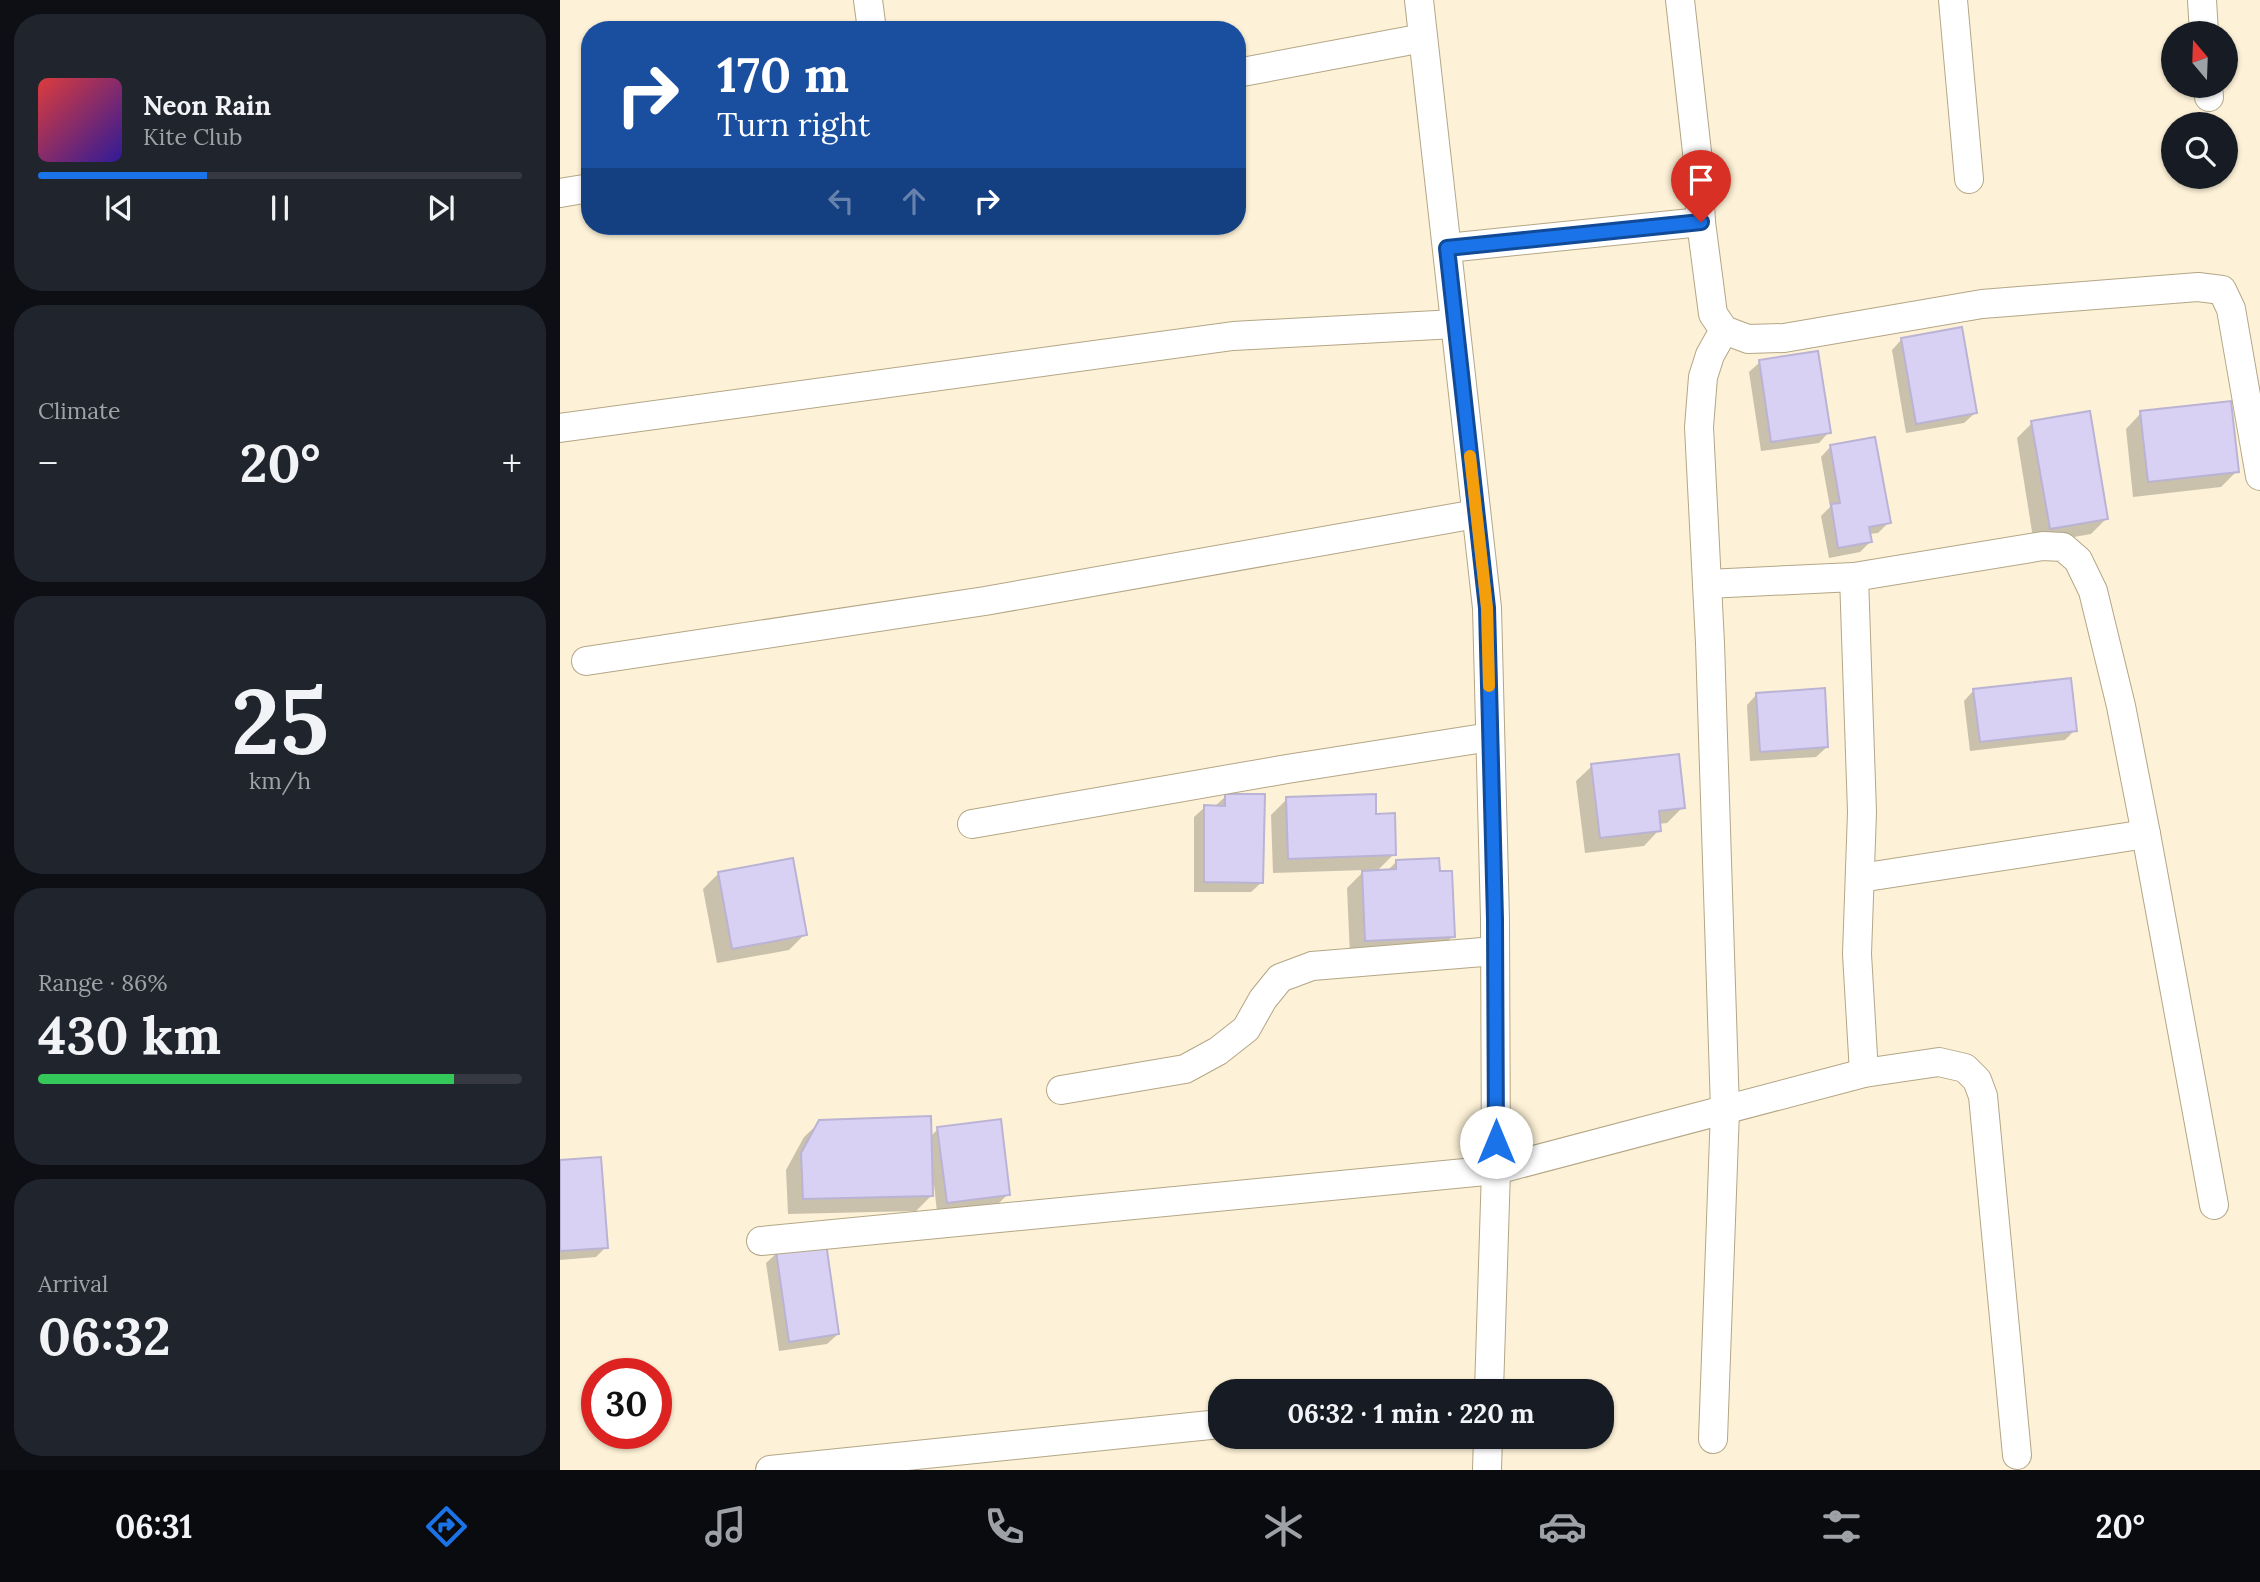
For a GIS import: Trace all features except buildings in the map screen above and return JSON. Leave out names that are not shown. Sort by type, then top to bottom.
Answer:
[{"type":"street","points":[[867,0],[870,21]]},
{"type":"street","points":[[1419,0],[1487,608],[1495,951],[1496,1170],[1489,1379]]},
{"type":"street","points":[[1679,0],[1713,314],[1724,330],[1748,339],[1784,338],[1982,304],[2198,287],[2222,290],[2231,309],[2260,476]]},
{"type":"street","points":[[1953,0],[1969,180]]},
{"type":"street","points":[[2202,0],[2203,21]]},
{"type":"street","points":[[1246,71],[1423,38]]},
{"type":"street","points":[[560,192],[581,189]]},
{"type":"street","points":[[1447,248],[1701,222]]},
{"type":"street","points":[[560,428],[1233,337],[1455,324]]},
{"type":"street","points":[[1713,1439],[1725,1110],[1699,427],[1703,377],[1710,355],[1724,330]]},
{"type":"street","points":[[586,661],[985,601],[1476,514]]},
{"type":"street","points":[[1707,584],[1854,577],[2043,546],[2063,548],[2078,560],[2093,591],[2121,706],[2214,1205]]},
{"type":"street","points":[[1854,577],[1862,812],[1857,954],[1864,1073]]},
{"type":"street","points":[[972,824],[1490,737]]},
{"type":"street","points":[[1860,878],[2146,834]]},
{"type":"street","points":[[1061,1090],[1185,1069],[1218,1051],[1246,1029],[1263,999],[1280,978],[1312,966],[1495,951]]},
{"type":"street","points":[[761,1241],[1496,1170],[1864,1073],[1939,1062],[1965,1068],[1977,1080],[1983,1096],[2017,1455]]},
{"type":"street","points":[[770,1469],[1208,1425]]},
{"type":"street","points":[[1487,1470],[1488,1449]]},
{"type":"slow traffic","points":[[1470,456],[1487,608],[1489,686]]},
{"type":"route","points":[[1496,1142],[1495,919],[1487,608],[1447,248],[1701,222]]}]
